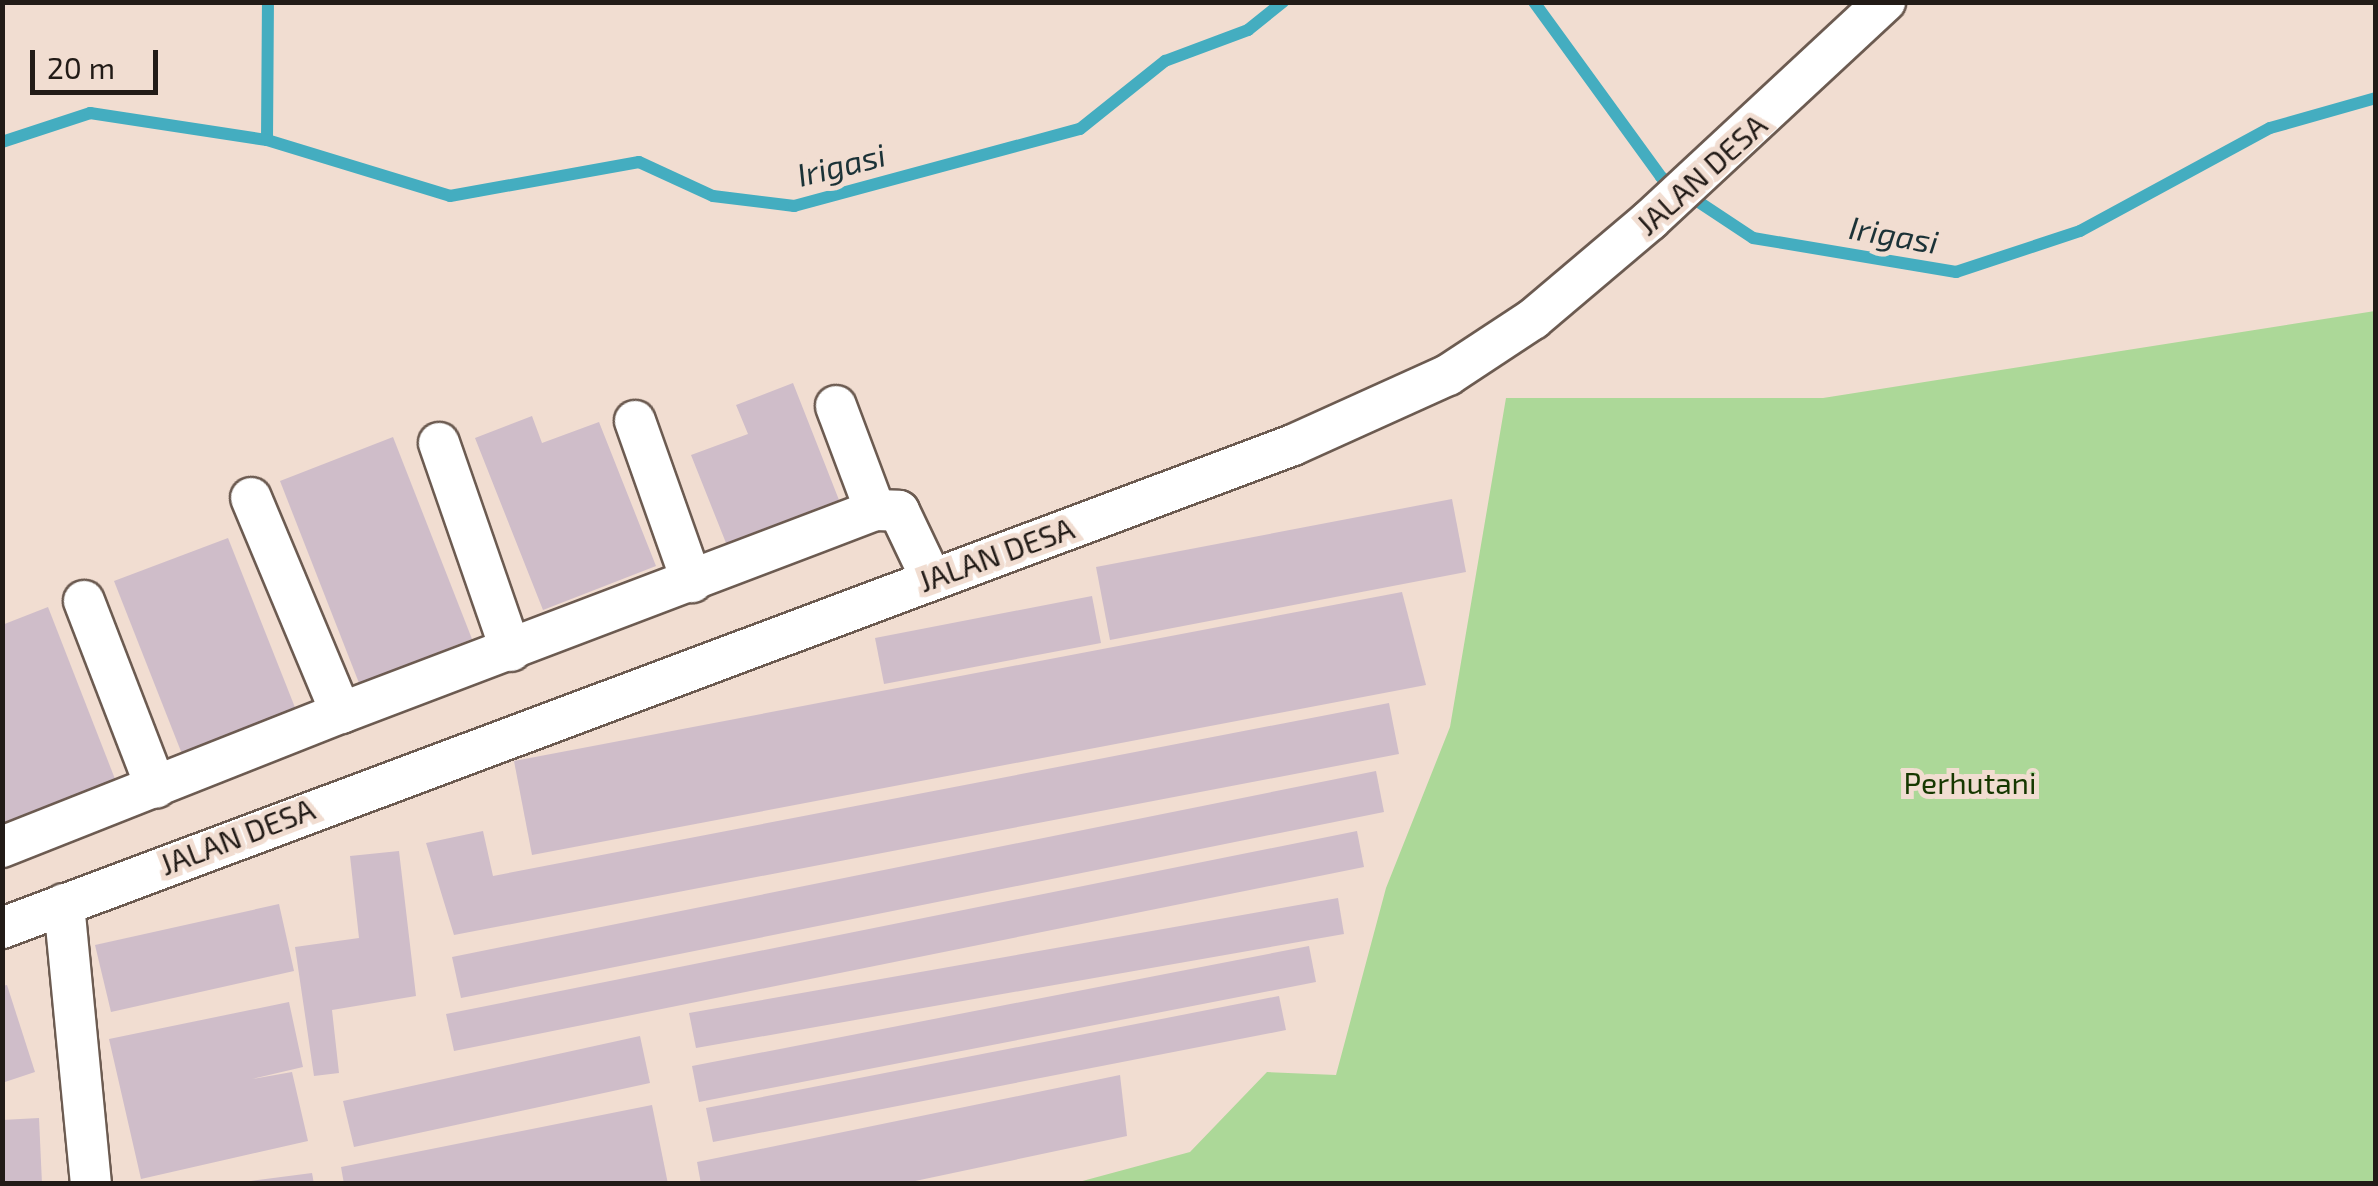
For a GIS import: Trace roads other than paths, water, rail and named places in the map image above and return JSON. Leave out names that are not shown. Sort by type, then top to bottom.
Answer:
[{"type":"street","name":"JALAN DESA","points":[[2,928],[1293,445],[1448,375],[1533,319],[1650,220],[1885,2]]},
{"type":"street","points":[[836,406],[876,510]]},
{"type":"street","points":[[635,421],[692,582]]},
{"type":"street","points":[[439,443],[511,651]]},
{"type":"street","points":[[251,498],[341,713]]},
{"type":"street","points":[[2,847],[341,713],[876,510],[900,510],[931,578]]},
{"type":"street","points":[[84,601],[156,788]]},
{"type":"street","points":[[64,904],[91,1184]]},
{"type":"waterway","name":"Irigasi","points":[[267,140],[268,2]]},
{"type":"waterway","name":"Irigasi","points":[[2,142],[90,113],[267,140],[450,196],[639,162],[713,196],[794,206],[1080,129],[1165,61],[1248,30],[1283,2]]},
{"type":"waterway","name":"Irigasi","points":[[1534,2],[1661,177],[1753,238],[1956,272],[2080,231],[2270,128],[2376,98]]},
{"type":"park label","name":"Perhutani","points":[[1970,782]]}]
